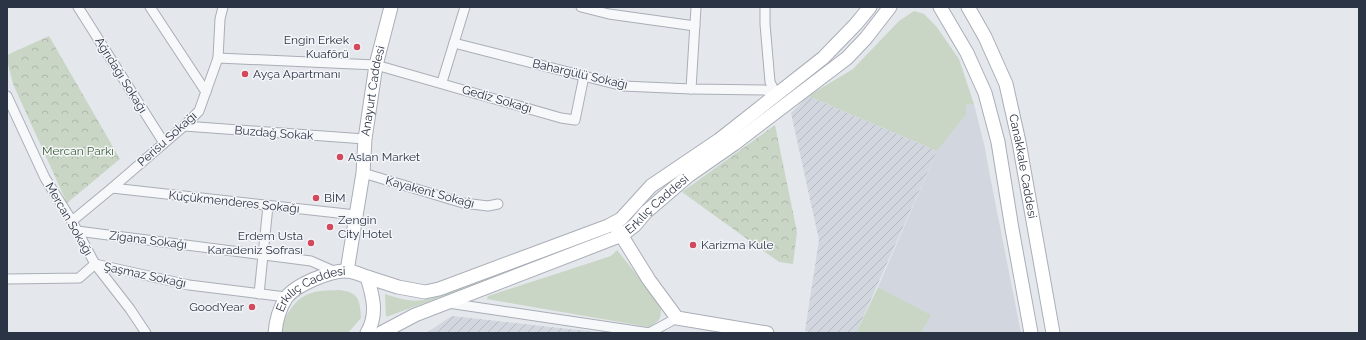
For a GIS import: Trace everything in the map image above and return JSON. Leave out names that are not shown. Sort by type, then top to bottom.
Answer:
[{"type":"street","name":"Ağrıdağı Sokağı","points":[[78,7],[164,143]]},
{"type":"street","points":[[150,7],[206,92]]},
{"type":"street","name":"Perisu Sokağı","points":[[72,221],[184,126],[199,111],[218,58],[220,18],[223,7]]},
{"type":"street","name":"Anayurt Caddesi","points":[[342,272],[356,215],[363,173],[365,139],[376,64],[391,7]]},
{"type":"street","points":[[442,82],[465,7]]},
{"type":"street","points":[[581,7],[609,14],[695,26]]},
{"type":"street","points":[[691,89],[696,7]]},
{"type":"street","points":[[765,7],[764,24],[770,82],[777,93]]},
{"type":"street","name":"Erkılıç Caddesi","points":[[275,333],[276,319],[286,297],[305,283],[318,276],[342,272],[367,277],[398,287],[425,292],[447,286],[621,219],[651,186],[718,140],[823,58],[856,24],[870,7]]},
{"type":"street","name":"Erkılıç Caddesi","points":[[381,333],[415,315],[622,236],[636,225],[646,212],[688,176],[734,144],[847,58],[866,38],[890,7]]},
{"type":"street","name":"Canakkale Caddesi","points":[[968,7],[985,38],[1006,84],[1019,142],[1053,333]]},
{"type":"street","name":"Canakkale Caddesi","points":[[939,8],[967,53],[985,93],[998,142],[1031,333]]},
{"type":"street","name":"Bahargülü Sokağı","points":[[454,43],[623,86],[764,90],[777,93]]},
{"type":"street","name":"Gediz Sokağı","points":[[218,58],[376,64],[442,82],[561,118],[574,120],[584,76]]},
{"type":"street","name":"Mercan Sokağı","points":[[7,96],[45,178],[72,221],[94,264],[130,309],[146,333]]},
{"type":"street","name":"Buzdağ Sokak","points":[[184,126],[365,139]]},
{"type":"street","name":"Kayakent Sokağı","points":[[363,173],[463,203],[488,206],[498,204]]},
{"type":"street","name":"Küçükmenderes Sokağı","points":[[112,188],[356,215]]},
{"type":"street","points":[[259,294],[268,206]]},
{"type":"street","points":[[613,223],[649,280],[677,318]]},
{"type":"street","name":"Zigana Sokağı","points":[[77,231],[311,262],[342,272]]},
{"type":"street","name":"Şaşmaz Sokağı","points":[[7,279],[79,278],[94,264],[189,285],[286,297]]},
{"type":"street","name":"Erkılıç Caddesi","points":[[367,277],[375,311],[371,327],[367,333]]},
{"type":"street","points":[[447,303],[650,333],[677,318],[767,333]]},
{"type":"shaded area","points":[[808,96],[937,151],[856,333],[815,333],[805,331],[819,240],[791,113]]},
{"type":"shaded area","points":[[974,104],[985,148],[1021,333],[921,333],[930,315],[878,287],[937,151],[966,115],[965,105]]},
{"type":"shaded area","points":[[452,316],[605,333],[426,333]]},
{"type":"green space","points":[[914,11],[924,14],[936,26],[959,59],[974,104],[966,105],[966,115],[937,151],[808,96],[853,69],[899,21]]},
{"type":"green space","name":"Mercan Parkı","points":[[49,36],[120,159],[67,203],[13,84],[7,60],[7,55]]},
{"type":"green space","points":[[775,125],[797,232],[793,264],[779,262],[682,192]]},
{"type":"green space","points":[[613,228],[615,231],[386,317],[385,294],[409,300],[433,298]]},
{"type":"green space","points":[[617,250],[661,305],[660,319],[649,327],[487,299],[488,296],[611,256]]},
{"type":"green space","points":[[878,287],[931,315],[921,333],[856,333]]},
{"type":"green space","points":[[318,291],[346,291],[354,295],[360,306],[361,318],[348,333],[282,333],[285,318],[295,303],[300,299],[306,295]]},
{"type":"place","name":"Engin Erkek Kuaförü","points":[[357,47]]},
{"type":"place","name":"Ayça Apartmanı","points":[[245,74]]},
{"type":"place","name":"Aslan Market","points":[[340,157]]},
{"type":"place","name":"BİM","points":[[316,198]]},
{"type":"place","name":"Zengin City Hotel","points":[[330,227]]},
{"type":"place","name":"Erdem Usta Karadeniz Sofrası","points":[[311,243]]},
{"type":"place","name":"Karizma Kule","points":[[693,245]]},
{"type":"place","name":"GoodYear","points":[[252,307]]}]
